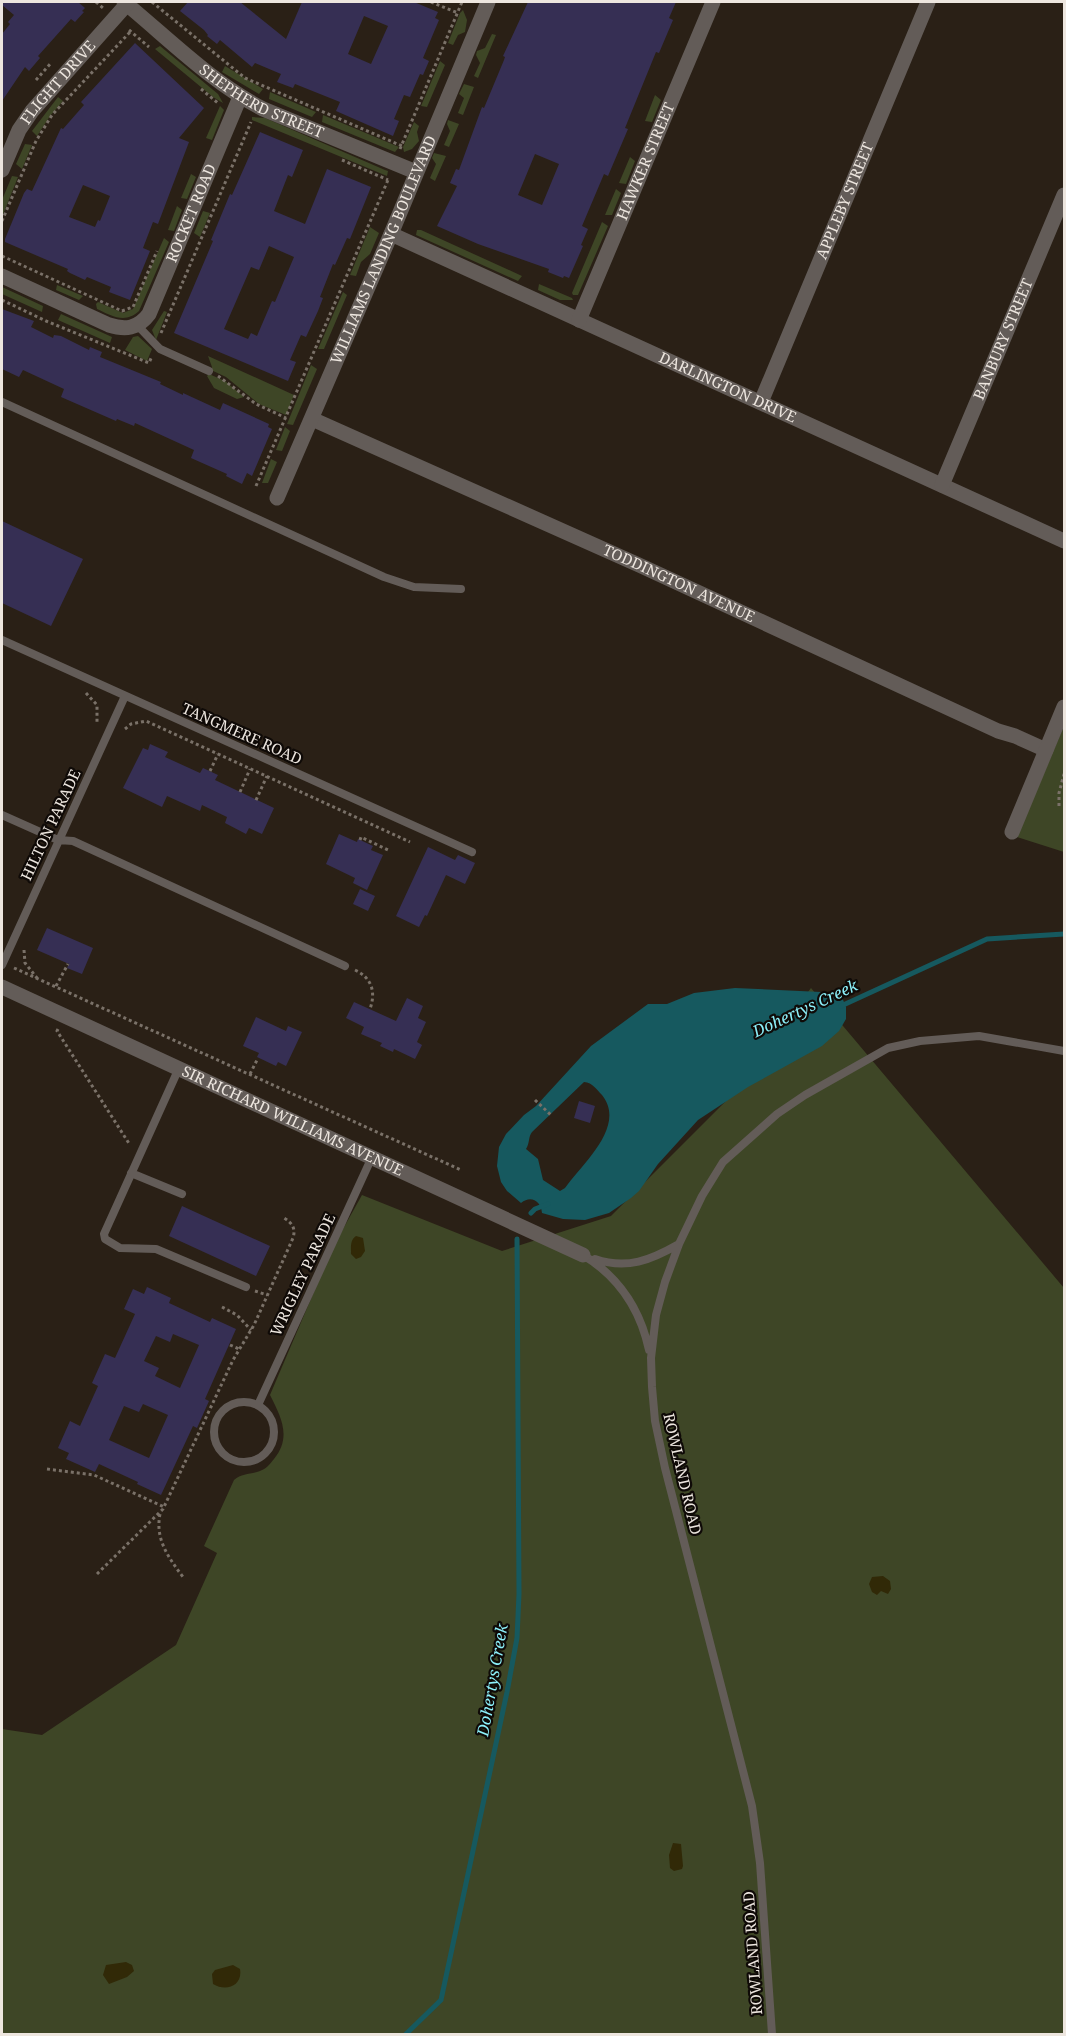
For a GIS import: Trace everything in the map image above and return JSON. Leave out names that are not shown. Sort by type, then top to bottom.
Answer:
[{"type":"street","name":"HAWKER STREET","points":[[579,320],[713,2]]},
{"type":"street","name":"APPLEBY STREET","points":[[761,402],[928,2]]},
{"type":"street","name":"SHEPHERD STREET","points":[[126,3],[220,83],[240,97],[263,109],[416,172]]},
{"type":"street","name":"FLIGHT DRIVE","points":[[2,170],[20,130],[32,111],[126,3]]},
{"type":"street","name":"WILLIAMS LANDING BOULEVARD","points":[[277,498],[391,234],[484,3]]},
{"type":"street","name":"ROCKET ROAD","points":[[137,326],[149,314],[240,97]]},
{"type":"street","name":"BANBURY STREET","points":[[942,485],[1065,195]]},
{"type":"street","name":"DARLINGTON DRIVE","points":[[391,234],[1065,541]]},
{"type":"street","points":[[2,276],[109,325],[125,328],[137,326]]},
{"type":"street","name":"TODDINGTON AVENUE","points":[[312,419],[639,565],[998,731],[1046,750]]},
{"type":"street","points":[[1012,832],[1065,707]]},
{"type":"street","name":"SIR RICHARD WILLIAMS AVENUE","points":[[2,987],[583,1255]]},
{"type":"lane","points":[[137,326],[160,349],[209,371]]},
{"type":"lane","points":[[2,402],[384,577],[414,587],[461,588]]},
{"type":"lane","name":"TANGMERE ROAD","points":[[2,640],[472,852]]},
{"type":"lane","name":"HILTON PARADE","points":[[2,964],[125,696]]},
{"type":"lane","points":[[2,815],[58,840],[73,841],[345,966]]},
{"type":"lane","name":"ROWLAND ROAD","points":[[772,2034],[760,1863],[752,1806],[655,1421],[651,1358],[656,1315],[665,1281],[679,1244],[702,1196],[723,1162],[753,1133],[805,1095],[888,1048],[920,1041],[978,1036],[1065,1052]]},
{"type":"lane","points":[[179,1068],[104,1234],[105,1239],[108,1243],[120,1248],[156,1249],[246,1287]]},
{"type":"lane","name":"WRIGLEY PARADE","points":[[258,1405],[372,1156]]},
{"type":"lane","points":[[131,1173],[182,1194]]},
{"type":"lane","points":[[583,1255],[603,1261],[634,1263],[654,1258],[679,1244]]},
{"type":"lane","points":[[583,1255],[600,1265],[615,1279],[632,1301],[644,1330],[651,1358]]},
{"type":"lane","points":[[248,1402],[258,1405],[266,1411],[274,1428],[274,1438],[270,1447],[264,1455],[246,1463],[227,1458],[215,1442],[216,1422],[228,1407],[248,1402]]},
{"type":"path","points":[[152,2],[245,78],[402,146]]},
{"type":"path","points":[[431,2],[458,13]]},
{"type":"path","points":[[256,486],[462,2]]},
{"type":"path","points":[[2,221],[36,141],[52,115],[130,31]]},
{"type":"path","points":[[209,371],[225,379],[256,404],[286,418]]},
{"type":"path","points":[[81,690],[91,696],[97,705],[97,725]]},
{"type":"path","points":[[122,731],[131,724],[146,722],[410,842]]},
{"type":"path","points":[[210,771],[218,754]]},
{"type":"path","points":[[240,792],[250,769]]},
{"type":"path","points":[[1059,806],[1059,793],[1065,774]]},
{"type":"path","points":[[256,800],[267,776]]},
{"type":"path","points":[[360,840],[361,837],[390,851]]},
{"type":"path","points":[[28,941],[24,951],[25,963],[36,978]]},
{"type":"path","points":[[2,964],[461,1170]]},
{"type":"path","points":[[56,987],[68,964]]},
{"type":"path","points":[[345,966],[356,970],[369,980],[374,998],[370,1009]]},
{"type":"path","points":[[64,1015],[57,1031],[124,1134],[137,1159]]},
{"type":"path","points":[[250,1074],[258,1058]]},
{"type":"path","points":[[535,1100],[552,1116]]},
{"type":"path","points":[[98,1574],[160,1513],[178,1481],[293,1238],[295,1231],[284,1218]]},
{"type":"path","points":[[222,1307],[237,1315],[250,1330]]},
{"type":"path","points":[[230,1345],[239,1348]]},
{"type":"path","points":[[47,1469],[94,1475],[164,1507]]},
{"type":"path","points":[[160,1513],[157,1525],[159,1538],[167,1556],[183,1577]]},
{"type":"green space","points":[[463,10],[467,20],[465,32],[458,35],[453,45],[448,43]]},
{"type":"green space","points":[[492,34],[496,35],[478,78],[474,76],[480,63],[476,55],[477,51],[485,48]]},
{"type":"green space","points":[[160,46],[218,94],[223,103],[155,49]]},
{"type":"green space","points":[[440,61],[445,65],[427,107],[421,106]]},
{"type":"green space","points":[[225,66],[263,89],[259,94],[222,72]]},
{"type":"green space","points":[[464,84],[474,87],[463,115],[458,113],[464,98],[459,94]]},
{"type":"green space","points":[[270,92],[316,112],[312,117],[269,99]]},
{"type":"green space","points":[[655,95],[661,100],[652,122],[645,121]]},
{"type":"green space","points":[[58,97],[63,101],[37,136],[32,131]]},
{"type":"green space","points":[[220,106],[224,110],[212,140],[206,138]]},
{"type":"green space","points":[[323,115],[399,147],[395,152],[322,122]]},
{"type":"green space","points":[[252,117],[265,118],[388,171],[387,176],[252,120]]},
{"type":"green space","points":[[448,120],[459,124],[449,147],[444,145],[450,131]]},
{"type":"green space","points":[[414,122],[419,126],[417,132],[419,141],[412,149],[404,152],[403,147]]},
{"type":"green space","points":[[25,144],[32,145],[22,169],[16,164]]},
{"type":"green space","points":[[434,153],[446,156],[435,181],[430,178],[436,164],[432,158]]},
{"type":"green space","points":[[630,157],[635,161],[626,184],[619,183]]},
{"type":"green space","points":[[191,174],[196,177],[187,199],[181,198]]},
{"type":"green space","points":[[12,176],[18,177],[2,217],[2,200]]},
{"type":"green space","points":[[616,189],[621,193],[612,215],[605,215]]},
{"type":"green space","points":[[177,206],[182,210],[174,231],[168,230]]},
{"type":"green space","points":[[203,211],[210,213],[200,237],[194,233]]},
{"type":"green space","points":[[602,222],[608,226],[578,295],[573,295],[572,293]]},
{"type":"green space","points":[[370,227],[379,233],[370,254],[361,262],[356,276],[350,275]]},
{"type":"green space","points":[[417,230],[522,276],[518,281],[416,235]]},
{"type":"green space","points":[[164,238],[169,242],[139,311],[129,317],[118,318],[97,309],[98,302],[123,313],[133,309]]},
{"type":"green space","points":[[539,284],[573,300],[560,300],[538,290]]},
{"type":"green space","points":[[57,285],[83,296],[79,300],[56,290]]},
{"type":"green space","points":[[2,287],[43,306],[42,312],[2,294]]},
{"type":"green space","points":[[343,292],[347,295],[324,349],[318,349]]},
{"type":"green space","points":[[164,311],[167,312],[156,340],[152,330]]},
{"type":"green space","points":[[61,314],[112,337],[110,343],[58,320]]},
{"type":"green space","points":[[138,336],[152,349],[147,361],[125,350],[133,337]]},
{"type":"green space","points":[[208,356],[294,395],[286,415],[259,404],[226,377],[211,370]]},
{"type":"green space","points":[[311,365],[317,369],[293,425],[287,424]]},
{"type":"green space","points":[[209,374],[225,381],[244,397],[237,399],[214,388],[207,376]]},
{"type":"green space","points":[[285,427],[290,431],[282,451],[276,450]]},
{"type":"green space","points":[[271,459],[277,462],[268,483],[262,483]]},
{"type":"green space","points":[[1064,726],[1064,852],[1017,837]]},
{"type":"green space","points":[[811,988],[1064,1288],[1064,2034],[2,2034],[2,1729],[42,1735],[176,1645],[217,1553],[204,1546],[234,1480],[264,1469],[271,1463],[283,1443],[281,1419],[270,1395],[334,1245],[362,1195],[502,1251],[611,1216],[730,1097]]},
{"type":"sand","points":[[356,1236],[363,1238],[365,1251],[361,1257],[356,1259],[351,1254],[351,1249]]},
{"type":"sand","points":[[883,1576],[890,1581],[891,1589],[888,1594],[881,1591],[877,1595],[872,1592],[869,1584],[872,1577]]},
{"type":"sand","points":[[673,1843],[681,1844],[683,1866],[682,1869],[674,1871],[670,1868],[669,1855]]},
{"type":"sand","points":[[126,1962],[132,1965],[134,1971],[127,1977],[109,1984],[103,1975],[106,1965]]},
{"type":"sand","points":[[233,1965],[240,1969],[239,1980],[236,1983],[228,1987],[213,1984],[212,1974],[215,1970]]},
{"type":"water","points":[[735,988],[841,995],[846,1007],[846,1019],[839,1031],[822,1046],[748,1087],[698,1120],[658,1164],[639,1191],[609,1213],[585,1220],[563,1219],[542,1213],[540,1205],[535,1200],[521,1203],[507,1191],[501,1182],[497,1166],[499,1147],[506,1134],[536,1106],[591,1046],[648,1004],[667,1004],[694,993]],"holes":[[[584,1082],[602,1095],[608,1107],[609,1119],[606,1132],[591,1156],[560,1191],[543,1180],[538,1159],[526,1149],[532,1132]]]},
{"type":"building","points":[[2,2],[78,2],[85,8],[75,22],[71,19],[38,56],[40,58],[29,71],[25,67],[2,101],[2,34],[14,15],[2,5]]},
{"type":"building","points":[[188,2],[240,2],[286,39],[302,2],[414,2],[438,12],[435,18],[439,20],[423,58],[429,61],[423,75],[420,74],[410,97],[404,95],[394,119],[399,121],[393,136],[336,111],[340,102],[295,84],[293,88],[277,82],[281,74],[255,63],[252,67],[220,40],[217,44],[180,11]],"holes":[[[364,16],[388,26],[371,64],[348,54]]]},
{"type":"building","points":[[528,2],[676,2],[669,18],[673,20],[659,53],[656,52],[625,128],[628,129],[608,176],[604,174],[582,226],[588,229],[569,278],[564,276],[563,278],[548,272],[549,269],[478,244],[437,226],[457,186],[450,183],[456,169],[459,170],[482,107],[484,108],[504,60],[503,56]],"holes":[[[535,154],[559,164],[542,205],[518,195]]]},
{"type":"building","points":[[135,43],[204,108],[179,138],[189,142],[158,224],[153,222],[143,248],[150,251],[130,300],[109,292],[111,287],[87,277],[85,280],[70,273],[68,269],[5,242],[24,193],[27,189],[32,191],[61,128],[63,129],[84,105],[81,102]],"holes":[[[83,185],[110,196],[100,221],[98,220],[95,227],[69,217]]]},
{"type":"building","points":[[260,132],[303,150],[292,177],[288,175],[274,211],[305,224],[327,169],[371,187],[350,239],[347,238],[335,265],[333,264],[320,297],[323,298],[306,337],[301,335],[290,360],[296,362],[288,381],[174,333],[230,194],[232,195]],"holes":[[[269,246],[294,257],[275,302],[272,301],[257,336],[251,333],[248,339],[224,329],[251,267],[259,270]]]},
{"type":"building","points":[[2,309],[34,321],[31,327],[53,338],[54,335],[61,336],[89,350],[90,347],[102,352],[100,357],[161,382],[160,384],[183,395],[183,393],[220,410],[223,403],[269,424],[268,427],[272,429],[252,476],[247,473],[242,484],[226,476],[227,474],[191,458],[194,450],[135,423],[134,426],[117,419],[116,421],[61,397],[64,389],[23,370],[19,377],[2,369]]},
{"type":"building","points":[[2,521],[83,559],[51,626],[2,603]]},
{"type":"building","points":[[150,744],[168,752],[165,757],[200,773],[203,768],[218,775],[215,780],[274,808],[262,834],[249,828],[246,834],[225,823],[227,817],[202,805],[200,811],[167,796],[162,807],[123,788],[143,748],[148,750]]},
{"type":"building","points":[[339,834],[373,846],[371,850],[383,855],[367,890],[353,883],[355,878],[326,864]]},
{"type":"building","points":[[428,847],[455,860],[458,855],[475,863],[465,884],[446,875],[427,916],[425,915],[419,927],[396,916]]},
{"type":"building","points":[[360,889],[375,896],[368,911],[353,904]]},
{"type":"building","points":[[47,928],[93,948],[82,974],[67,968],[69,964],[37,950]]},
{"type":"building","points":[[407,998],[423,1006],[418,1018],[426,1022],[417,1042],[422,1045],[415,1059],[394,1049],[393,1052],[380,1046],[382,1043],[361,1034],[364,1027],[346,1018],[354,1002],[396,1021]]},
{"type":"building","points":[[256,1017],[286,1031],[288,1026],[302,1032],[286,1066],[278,1062],[276,1066],[257,1057],[259,1053],[243,1046]]},
{"type":"building","points":[[579,1101],[595,1106],[590,1123],[574,1118]]},
{"type":"building","points":[[182,1206],[270,1246],[256,1276],[169,1236]]},
{"type":"building","points":[[147,1287],[171,1298],[169,1303],[210,1322],[212,1318],[236,1329],[205,1399],[209,1401],[197,1428],[193,1426],[161,1495],[99,1464],[95,1472],[66,1459],[69,1453],[58,1448],[70,1421],[80,1426],[98,1386],[92,1383],[105,1354],[115,1358],[135,1314],[124,1309],[133,1289],[144,1294]],"holes":[[[173,1334],[199,1345],[180,1388],[155,1376],[159,1368],[144,1361],[156,1336],[170,1342]],[[143,1404],[168,1415],[149,1458],[109,1440],[124,1406],[139,1412]]]},
{"type":"waterway","name":"Dohertys Creek","points":[[841,1006],[987,939],[1064,934]]},
{"type":"waterway","name":"Dohertys Creek","points":[[531,1213],[548,1204]]},
{"type":"waterway","name":"Dohertys Creek","points":[[406,2034],[441,2000],[517,1638],[519,1594],[517,1239]]}]
